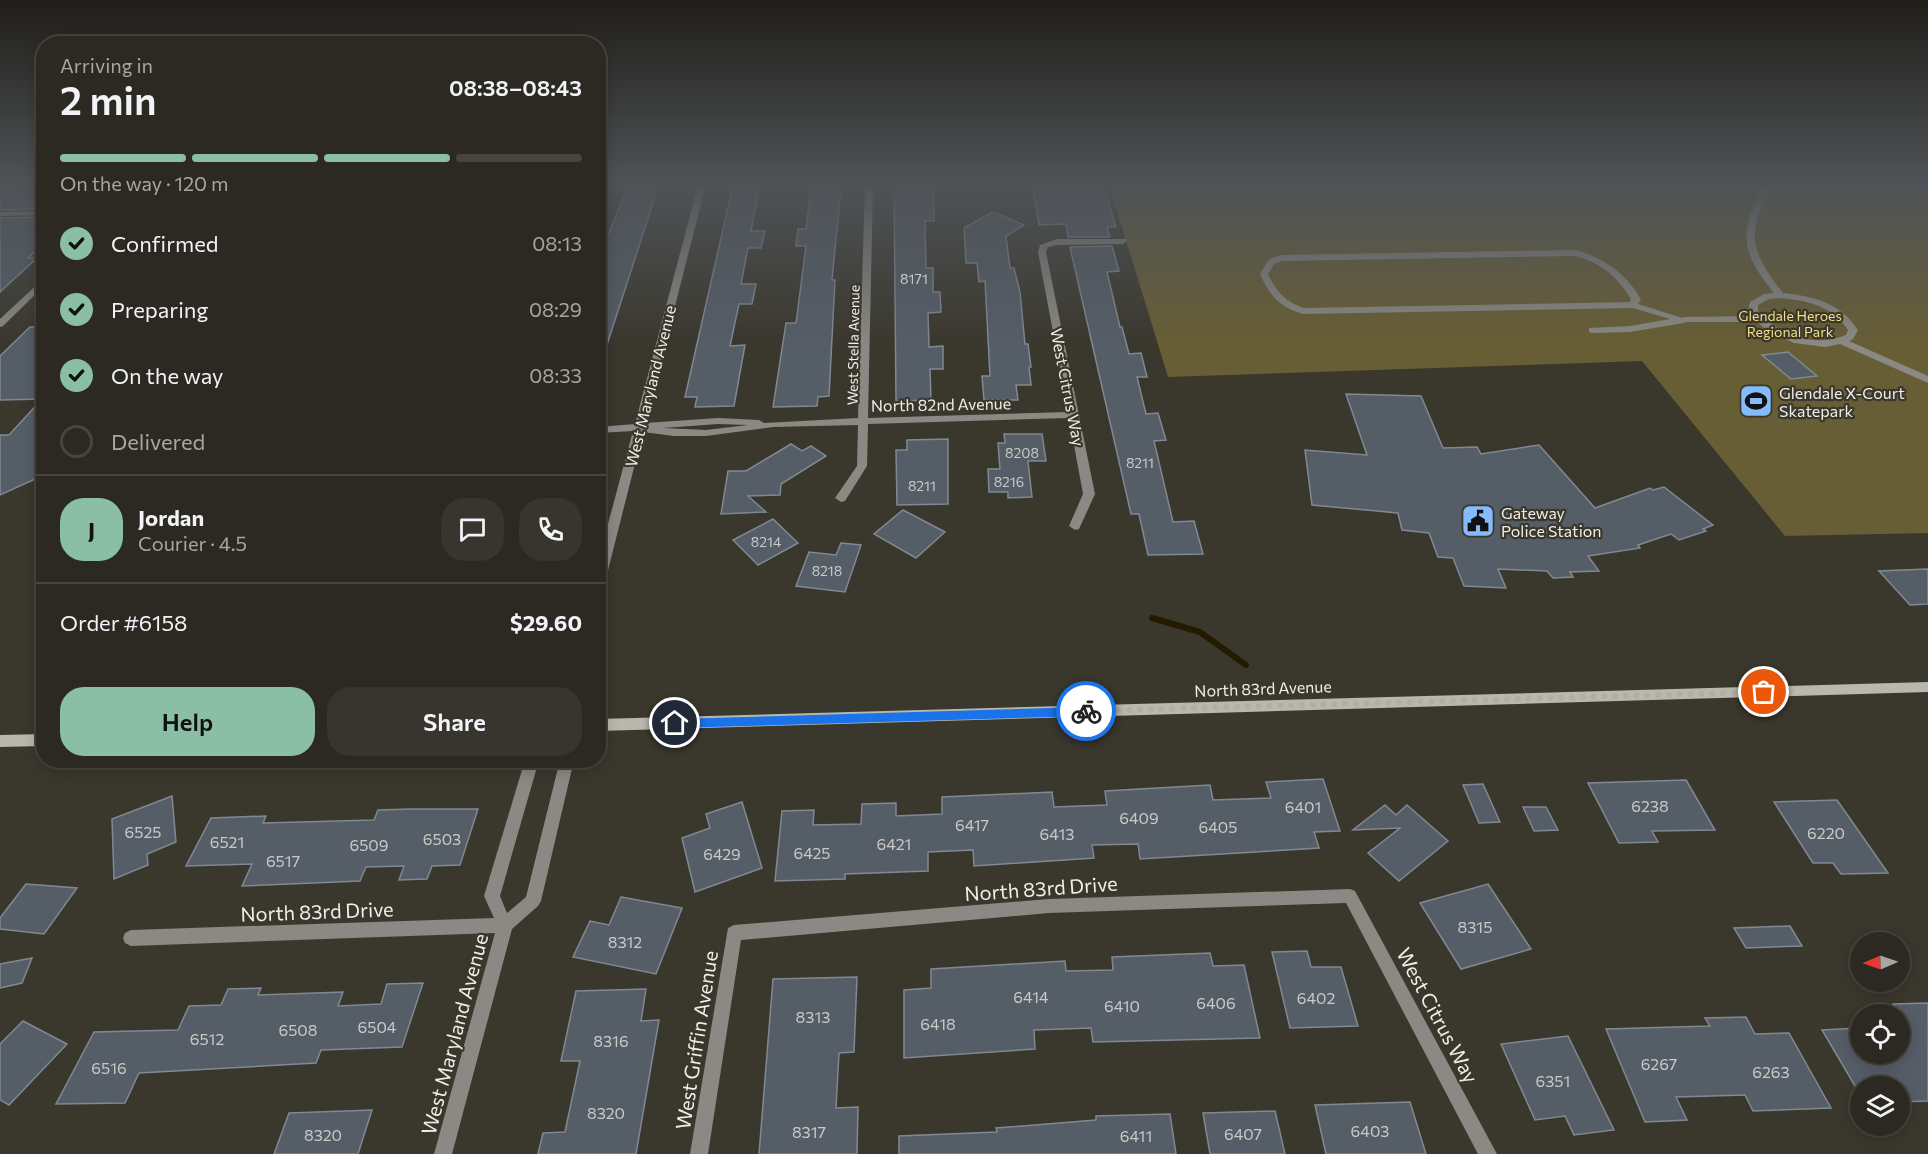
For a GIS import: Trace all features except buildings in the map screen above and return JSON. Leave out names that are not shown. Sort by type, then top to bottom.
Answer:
[{"type":"main road","name":"North 83rd Avenue","points":[[606,725],[1928,687]]},
{"type":"main road","points":[[0,741],[36,740]]},
{"type":"street","name":"West Maryland Avenue","points":[[606,555],[688,239]]},
{"type":"street","name":"West Stella Avenue","points":[[841,498],[862,466],[868,239]]},
{"type":"street","points":[[1749,239],[1753,257],[1780,295]]},
{"type":"street","name":"West Citrus Way","points":[[1075,526],[1089,494],[1042,252],[1044,245],[1057,242],[1123,241]]},
{"type":"street","points":[[1633,305],[1636,299],[1632,291],[1611,268],[1595,259],[1575,254],[1281,258],[1272,261],[1264,274],[1274,297],[1281,303],[1303,311],[1633,305],[1684,320]]},
{"type":"street","points":[[0,324],[36,289]]},
{"type":"street","points":[[1780,295],[1812,301],[1840,314],[1852,330],[1850,337],[1843,342],[1830,344],[1798,340],[1781,334],[1758,319],[1753,311],[1753,304],[1767,296],[1780,295]]},
{"type":"street","points":[[1592,330],[1630,329],[1684,320],[1758,319]]},
{"type":"street","points":[[1843,342],[1928,380]]},
{"type":"street","name":"North 82nd Avenue","points":[[606,429],[639,428],[676,435],[729,432],[773,424],[1074,415]]},
{"type":"street","name":"West Maryland Avenue","points":[[505,925],[492,896],[530,768]]},
{"type":"street","name":"West Maryland Avenue","points":[[443,1154],[505,925],[532,901],[565,768]]},
{"type":"street","name":"West Citrus Way","points":[[1350,896],[1488,1154]]},
{"type":"street","name":"North 83rd Drive","points":[[734,933],[1049,906],[1350,896]]},
{"type":"street","name":"North 83rd Drive","points":[[131,938],[505,925]]},
{"type":"street","name":"West Griffin Avenue","points":[[699,1154],[734,933]]},
{"type":"green space","name":"Glendale Heroes Regional Park","points":[[1126,239],[1928,239],[1928,533],[1785,536],[1642,361],[1168,377]]},
{"type":"waterway","points":[[1152,618],[1200,632],[1246,665]]},
{"type":"way so far","points":[[1086,711],[1764,692]]},
{"type":"place","name":"Glendale X-Court Skatepark","points":[[1756,401]]},
{"type":"place","name":"Gateway Police Station","points":[[1478,521]]},
{"type":"route","points":[[675,723],[1086,711]]}]
